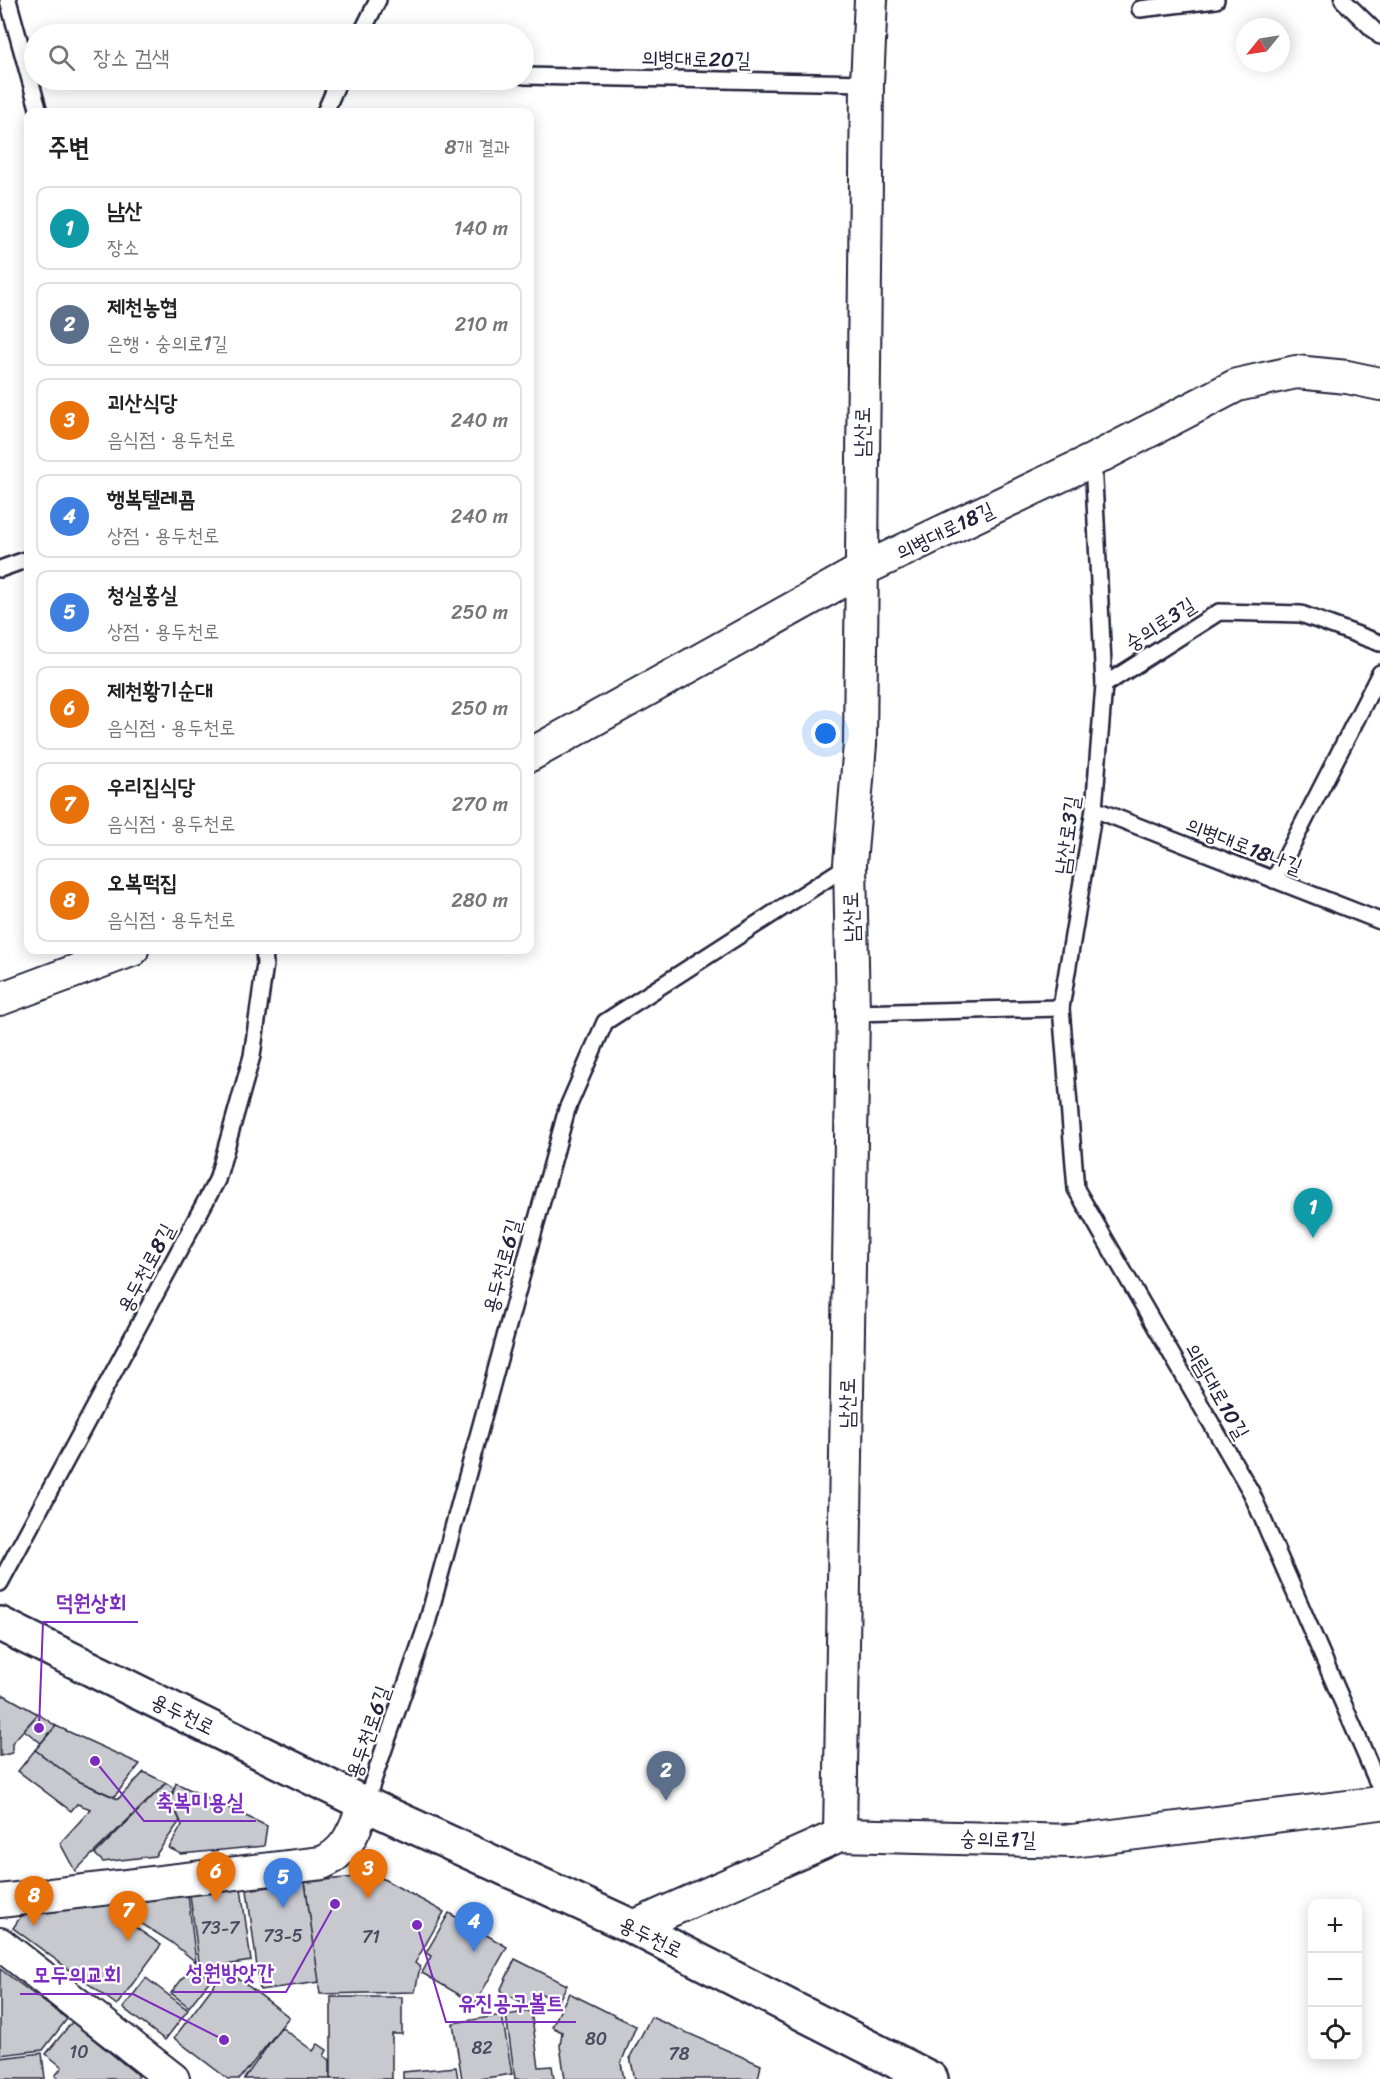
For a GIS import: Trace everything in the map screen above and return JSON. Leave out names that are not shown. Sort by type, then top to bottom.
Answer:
[{"type":"street","name":"남산로","points":[[840,1835],[853,1013],[850,864],[860,744],[860,571],[867,83],[871,0]]},
{"type":"street","name":"의병대로18길","points":[[534,753],[860,571],[1094,460],[1237,385],[1296,372],[1347,377],[1380,384]]},
{"type":"street","points":[[0,999],[121,954]]},
{"type":"street","name":"용두천로","points":[[0,1623],[366,1804],[633,1928],[931,2079]]},
{"type":"street","name":"숭의로1길","points":[[633,1928],[840,1835],[1072,1841],[1380,1803]]},
{"type":"street","points":[[0,1901],[322,1863],[335,1856],[346,1846],[366,1804]]},
{"type":"street","points":[[0,1944],[173,2079]]},
{"type":"lane","points":[[8,0],[24,58]]},
{"type":"lane","points":[[366,24],[378,0]]},
{"type":"lane","points":[[1140,9],[1216,0]]},
{"type":"lane","points":[[1343,0],[1380,36]]},
{"type":"lane","name":"의병대로20길","points":[[534,76],[867,83]]},
{"type":"lane","points":[[33,90],[38,108]]},
{"type":"lane","points":[[327,108],[335,90]]},
{"type":"lane","name":"남산로3길","points":[[1061,1008],[1094,809],[1104,685],[1094,460]]},
{"type":"lane","points":[[0,568],[24,560]]},
{"type":"lane","name":"숭의로3길","points":[[1104,685],[1219,612],[1301,614],[1380,643]]},
{"type":"lane","points":[[1274,880],[1380,673]]},
{"type":"lane","name":"의병대로18나길","points":[[1094,809],[1380,921]]},
{"type":"lane","name":"용두천로6길","points":[[366,1804],[426,1627],[567,1109],[605,1022],[850,864]]},
{"type":"lane","name":"용두천로8길","points":[[0,1583],[218,1180],[252,1056],[265,964],[264,954]]},
{"type":"lane","points":[[853,1013],[1061,1008]]},
{"type":"lane","name":"의림대로10길","points":[[1061,1008],[1076,1189],[1251,1492],[1380,1788]]},
{"type":"building","points":[[4,1695],[38,1714],[12,1743],[12,1753],[0,1756],[0,1699]]},
{"type":"building","points":[[38,1714],[56,1726],[41,1743],[24,1730]]},
{"type":"building","points":[[56,1726],[140,1764],[114,1797],[76,1780],[35,1750]]},
{"type":"building","points":[[35,1750],[76,1780],[118,1799],[144,1772],[166,1783],[75,1871],[60,1843],[91,1809],[77,1804],[71,1811],[18,1771]]},
{"type":"building","points":[[166,1783],[174,1788],[171,1799],[180,1821],[155,1856],[103,1862],[95,1854]]},
{"type":"building","points":[[176,1783],[267,1826],[264,1846],[181,1854],[169,1848],[182,1825],[171,1799]]},
{"type":"building","points":[[376,1875],[444,1912],[415,1963],[420,1967],[415,1992],[320,1994],[305,1882]]},
{"type":"building","points":[[305,1882],[319,1982],[260,1990],[247,1890]]},
{"type":"building","points":[[241,1888],[251,1961],[200,1969],[190,1895]]},
{"type":"building","points":[[188,1895],[196,1962],[171,1942],[139,1922],[135,1901]]},
{"type":"building","points":[[132,1898],[135,1927],[161,1945],[117,2005],[13,1928],[23,1913]]},
{"type":"building","points":[[449,1913],[507,1947],[475,2004],[422,1973],[431,1956],[426,1953]]},
{"type":"building","points":[[515,1959],[567,1985],[558,2002],[538,1992],[531,2007],[500,1991]]},
{"type":"building","points":[[193,1965],[211,1979],[189,2007],[171,1993]]},
{"type":"building","points":[[0,1969],[67,2019],[43,2050],[0,2055]]},
{"type":"building","points":[[226,1969],[289,2017],[240,2079],[228,2079],[174,2038]]},
{"type":"building","points":[[146,1978],[188,2010],[165,2040],[123,2008]]},
{"type":"building","points":[[569,1993],[636,2026],[621,2063],[624,2079],[565,2079],[560,2046],[562,2032],[552,2027]]},
{"type":"building","points":[[331,1997],[402,1997],[402,2034],[392,2034],[392,2079],[331,2079]]},
{"type":"building","points":[[531,2011],[539,2067],[552,2066],[554,2079],[515,2079],[506,2015]]},
{"type":"building","points":[[502,2015],[512,2074],[462,2079],[453,2023]]},
{"type":"building","points":[[651,2017],[761,2065],[758,2079],[635,2079],[630,2057]]},
{"type":"building","points":[[72,2022],[139,2076],[136,2079],[59,2079],[55,2076],[62,2067],[46,2054]]},
{"type":"building","points":[[281,2027],[313,2051],[318,2044],[327,2050],[324,2056],[330,2060],[330,2079],[244,2079]]},
{"type":"building","points":[[42,2053],[45,2079],[0,2079],[0,2058]]},
{"type":"building","points":[[456,2067],[458,2079],[403,2079],[403,2072]]},
{"type":"place","name":"남산","points":[[1313,1238]]},
{"type":"place","name":"덕원상회","points":[[39,1728]]},
{"type":"place","name":"축복미용실","points":[[95,1761]]},
{"type":"place","name":"제천농협","points":[[666,1801]]},
{"type":"place","name":"괴산식당","points":[[368,1899]]},
{"type":"place","name":"제천황기순대","points":[[216,1902]]},
{"type":"place","name":"성원방앗간","points":[[335,1904]]},
{"type":"place","name":"청실홍실","points":[[283,1908]]},
{"type":"place","name":"유진공구볼트","points":[[417,1925]]},
{"type":"place","name":"오복떡집","points":[[34,1926]]},
{"type":"place","name":"우리집식당","points":[[128,1941]]},
{"type":"place","name":"행복텔레콤","points":[[474,1952]]},
{"type":"place","name":"모두의교회","points":[[224,2040]]}]
